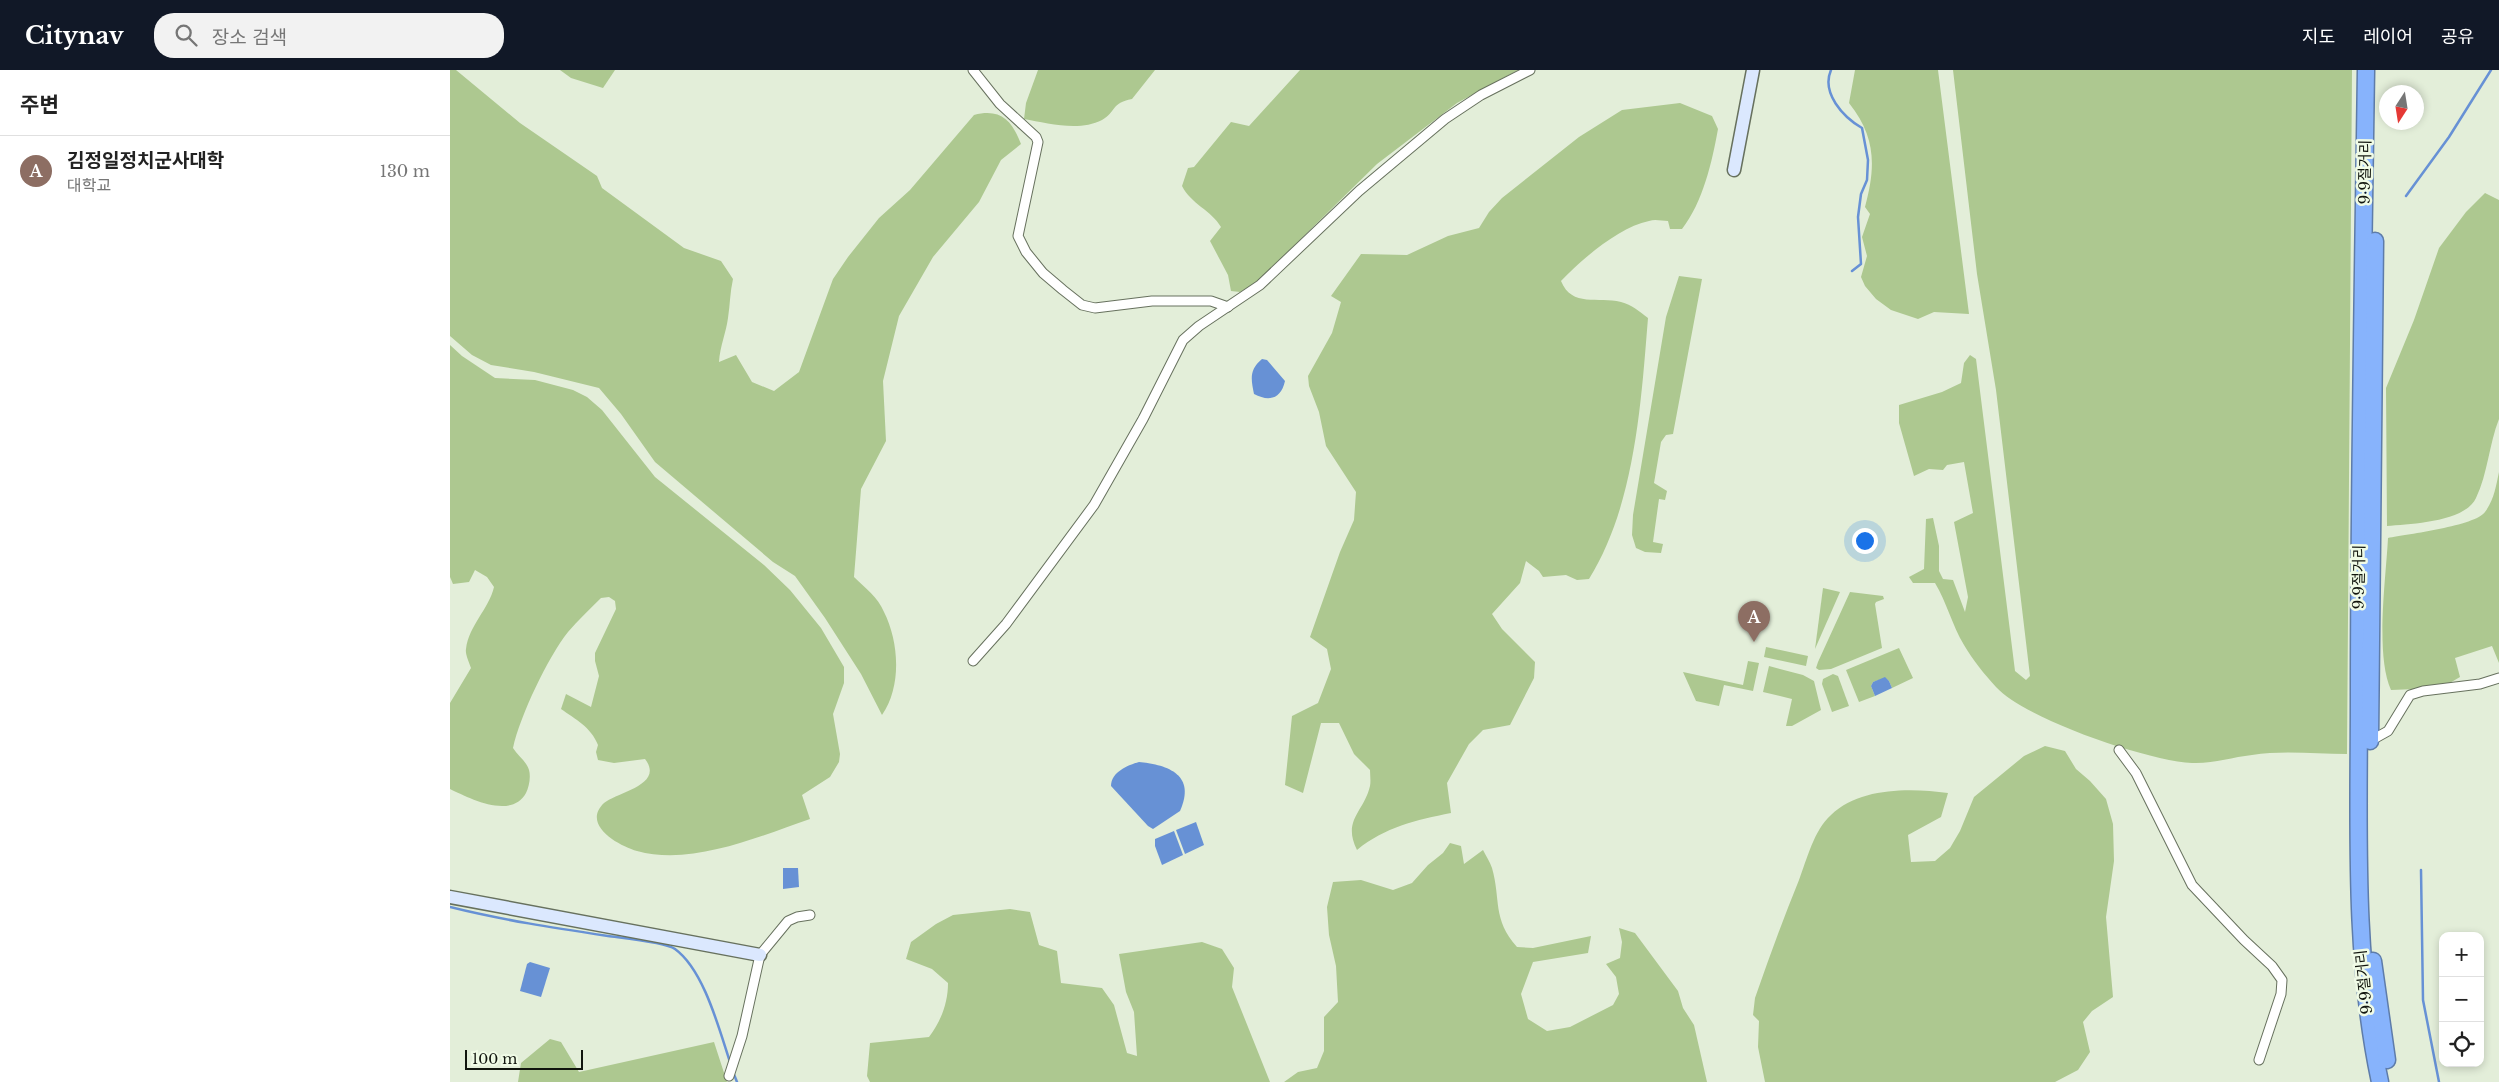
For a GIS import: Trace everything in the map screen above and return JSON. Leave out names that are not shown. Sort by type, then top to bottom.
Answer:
[{"type":"highway","name":"9·9절거리","points":[[2366,70],[2359,641],[2360,944],[2370,1037],[2380,1082]]},
{"type":"highway","name":"9·9절거리","points":[[2376,70],[2370,741],[2372,945],[2382,1040],[2391,1082]]},
{"type":"street","points":[[973,70],[1000,104],[1036,137],[1037,151],[1018,236],[1026,252],[1044,273],[1076,301],[1095,308],[1152,300],[1210,301],[1228,307]]},
{"type":"street","points":[[973,661],[1006,624],[1098,499],[1143,420],[1183,340],[1199,326],[1260,284],[1359,191],[1445,119],[1481,95],[1530,70]]},
{"type":"street","points":[[1734,170],[1752,70]]},
{"type":"street","points":[[2370,741],[2388,730],[2410,695],[2423,691],[2480,684],[2499,678]]},
{"type":"street","points":[[2119,750],[2136,773],[2192,885],[2244,940],[2272,966],[2282,980],[2282,994],[2259,1060]]},
{"type":"street","points":[[450,897],[760,956]]},
{"type":"street","points":[[729,1076],[742,1036],[760,956],[788,921],[810,915]]},
{"type":"green space","points":[[450,70],[456,70],[520,123],[597,176],[602,188],[684,248],[721,261],[733,279],[727,324],[719,362],[736,355],[752,382],[774,391],[799,372],[833,279],[879,218],[910,190],[974,115],[991,113],[998,115],[1009,122],[1014,128],[1021,144],[1001,160],[979,202],[933,257],[899,316],[883,381],[886,441],[861,489],[854,577],[878,602],[893,637],[896,664],[895,678],[893,691],[882,715],[861,674],[795,576],[773,562],[655,462],[621,414],[599,388],[534,372],[491,365],[472,355],[450,336]]},
{"type":"green space","points":[[560,70],[615,70],[603,88],[571,78]]},
{"type":"green space","points":[[1038,70],[1155,70],[1132,99],[1117,105],[1102,120],[1093,124],[1073,126],[1024,119],[1026,103]]},
{"type":"green space","points":[[1300,70],[1518,70],[1457,103],[1377,164],[1257,282],[1240,292],[1231,291],[1228,275],[1210,241],[1221,227],[1212,216],[1190,198],[1182,186],[1188,168],[1194,167],[1231,122],[1249,126]]},
{"type":"green space","points":[[1855,70],[1938,70],[1969,314],[1934,312],[1918,319],[1891,310],[1876,299],[1865,286],[1861,277],[1867,256],[1862,237],[1870,214],[1865,207],[1872,165],[1869,140],[1858,116],[1849,103]]},
{"type":"green space","points":[[1953,70],[2352,70],[2347,754],[2276,753],[2192,763],[2147,755],[2118,747],[2059,725],[2011,699],[1996,687],[1964,645],[1935,583],[1913,583],[1909,577],[1924,569],[1926,519],[1933,518],[1939,546],[1939,571],[1943,579],[1953,580],[1965,612],[1968,597],[1954,522],[1973,513],[1964,462],[1947,465],[1943,470],[1929,469],[1914,476],[1899,423],[1899,405],[1942,392],[1961,383],[1964,363],[1970,355],[1976,359],[2015,671],[2026,680],[2030,676],[1996,390],[1977,274]]},
{"type":"green space","points":[[1680,103],[1712,116],[1718,129],[1706,181],[1696,207],[1682,229],[1670,229],[1668,221],[1654,220],[1637,224],[1601,245],[1561,281],[1572,295],[1579,298],[1621,302],[1648,318],[1633,453],[1617,519],[1604,550],[1589,579],[1577,580],[1566,575],[1543,577],[1539,571],[1526,561],[1520,583],[1492,614],[1502,629],[1535,662],[1534,678],[1510,725],[1483,730],[1469,744],[1447,783],[1451,813],[1425,818],[1390,830],[1357,850],[1353,840],[1353,823],[1370,786],[1370,770],[1354,754],[1339,723],[1321,723],[1303,793],[1285,785],[1292,716],[1318,703],[1331,669],[1327,649],[1310,637],[1340,552],[1354,520],[1356,492],[1326,446],[1319,412],[1309,386],[1308,376],[1332,333],[1341,302],[1331,296],[1361,254],[1407,255],[1448,236],[1479,228],[1489,212],[1502,198],[1579,137],[1622,110]]},
{"type":"green space","points":[[2485,193],[2499,200],[2499,419],[2483,479],[2476,498],[2470,506],[2461,512],[2436,520],[2387,526],[2386,388],[2414,320],[2439,248],[2466,212]]},
{"type":"green space","points":[[1679,276],[1702,279],[1673,434],[1666,435],[1661,442],[1654,483],[1667,491],[1665,500],[1659,499],[1653,542],[1663,544],[1661,553],[1645,552],[1636,548],[1632,535],[1633,515],[1666,317]]},
{"type":"green space","points":[[450,345],[462,356],[495,378],[535,380],[573,390],[587,397],[602,410],[655,477],[764,565],[790,590],[821,628],[844,667],[844,683],[833,714],[840,754],[839,762],[830,777],[802,795],[810,819],[747,841],[702,852],[680,855],[658,855],[637,851],[621,844],[605,833],[597,819],[598,811],[610,799],[637,787],[649,775],[650,768],[645,759],[614,763],[598,760],[596,752],[598,745],[591,733],[561,709],[566,694],[591,707],[599,676],[595,653],[616,609],[615,601],[609,597],[601,598],[568,632],[552,656],[528,704],[513,748],[529,770],[530,776],[526,793],[519,801],[510,805],[500,806],[478,801],[450,789],[450,703],[471,668],[466,653],[468,640],[488,603],[494,587],[487,577],[475,570],[469,582],[453,584],[450,577]]},
{"type":"green space","points":[[2499,472],[2499,663],[2492,646],[2455,658],[2460,677],[2441,688],[2391,690],[2386,675],[2382,637],[2388,538],[2425,532],[2479,517],[2491,503]]},
{"type":"green space","points":[[1823,588],[1840,592],[1815,649]]},
{"type":"green space","points":[[1850,592],[1883,596],[1884,599],[1875,604],[1882,648],[1831,669],[1819,670],[1816,668],[1818,662]]},
{"type":"green space","points":[[1766,647],[1808,656],[1806,666],[1764,657]]},
{"type":"green space","points":[[1899,648],[1913,678],[1892,688],[1889,681],[1885,678],[1873,682],[1871,686],[1875,696],[1859,702],[1846,670]]},
{"type":"green space","points":[[1748,661],[1759,663],[1753,691],[1724,685],[1719,706],[1696,701],[1683,672],[1743,685]]},
{"type":"green space","points":[[1769,666],[1803,675],[1814,681],[1821,710],[1792,726],[1786,726],[1792,699],[1763,692]]},
{"type":"green space","points":[[1833,674],[1838,676],[1849,706],[1832,712],[1822,684],[1823,679]]},
{"type":"green space","points":[[2045,746],[2065,751],[2076,769],[2106,799],[2113,824],[2114,861],[2106,917],[2113,997],[2092,1011],[2083,1022],[2090,1052],[2078,1070],[2055,1082],[1765,1082],[1758,1047],[1759,1021],[1753,1015],[1755,998],[1812,845],[1825,821],[1843,806],[1871,794],[1902,790],[1948,793],[1941,817],[1908,835],[1911,862],[1935,861],[1950,848],[1960,831],[1974,797],[2024,756]]},
{"type":"green space","points":[[1450,843],[1461,846],[1464,864],[1483,850],[1495,879],[1500,918],[1509,937],[1517,947],[1533,948],[1591,936],[1588,953],[1533,962],[1521,994],[1528,1019],[1547,1031],[1570,1027],[1613,1005],[1619,994],[1616,977],[1606,964],[1620,958],[1622,942],[1619,928],[1635,933],[1678,991],[1683,1008],[1694,1025],[1707,1082],[1284,1082],[1298,1072],[1317,1068],[1324,1051],[1324,1017],[1338,1002],[1336,966],[1329,935],[1327,907],[1333,882],[1361,880],[1393,890],[1412,883],[1428,865],[1443,853]]},
{"type":"green space","points":[[1010,909],[1030,912],[1039,945],[1057,951],[1061,983],[1102,988],[1114,1005],[1127,1053],[1137,1056],[1134,1012],[1126,992],[1119,954],[1202,942],[1222,949],[1234,968],[1232,987],[1270,1082],[870,1082],[867,1076],[870,1043],[929,1037],[937,1025],[945,1005],[948,983],[932,969],[906,959],[911,942],[936,924],[953,915]]},
{"type":"green space","points":[[550,1039],[561,1042],[579,1072],[714,1042],[727,1082],[518,1082],[521,1063]]},
{"type":"water","points":[[1262,359],[1267,360],[1285,381],[1281,392],[1274,397],[1265,398],[1254,394],[1252,375],[1255,367]]},
{"type":"water","points":[[1885,677],[1892,688],[1875,696],[1871,686],[1873,682]]},
{"type":"water","points":[[1139,762],[1150,763],[1169,769],[1182,780],[1185,789],[1180,811],[1153,829],[1111,786],[1117,773],[1125,767]]},
{"type":"water","points":[[1196,822],[1204,845],[1185,854],[1176,830]]},
{"type":"water","points":[[1174,831],[1183,855],[1162,865],[1155,846],[1155,839]]},
{"type":"water","points":[[783,868],[798,868],[799,887],[783,889]]},
{"type":"water","points":[[530,962],[550,968],[541,997],[520,991],[527,964]]},
{"type":"waterway","points":[[1831,70],[1829,79],[1831,96],[1841,111],[1862,128],[1868,160],[1867,180],[1861,194],[1858,217],[1861,264],[1852,271]]},
{"type":"waterway","points":[[2406,196],[2449,137],[2491,70]]},
{"type":"waterway","points":[[2421,870],[2423,1000],[2439,1082]]},
{"type":"waterway","points":[[450,907],[529,923],[653,942],[675,949],[685,959],[702,985],[730,1062]]},
{"type":"waterway","points":[[733,1072],[737,1082]]},
{"type":"place","name":"김정일정치군사대학","points":[[1754,642]]}]
